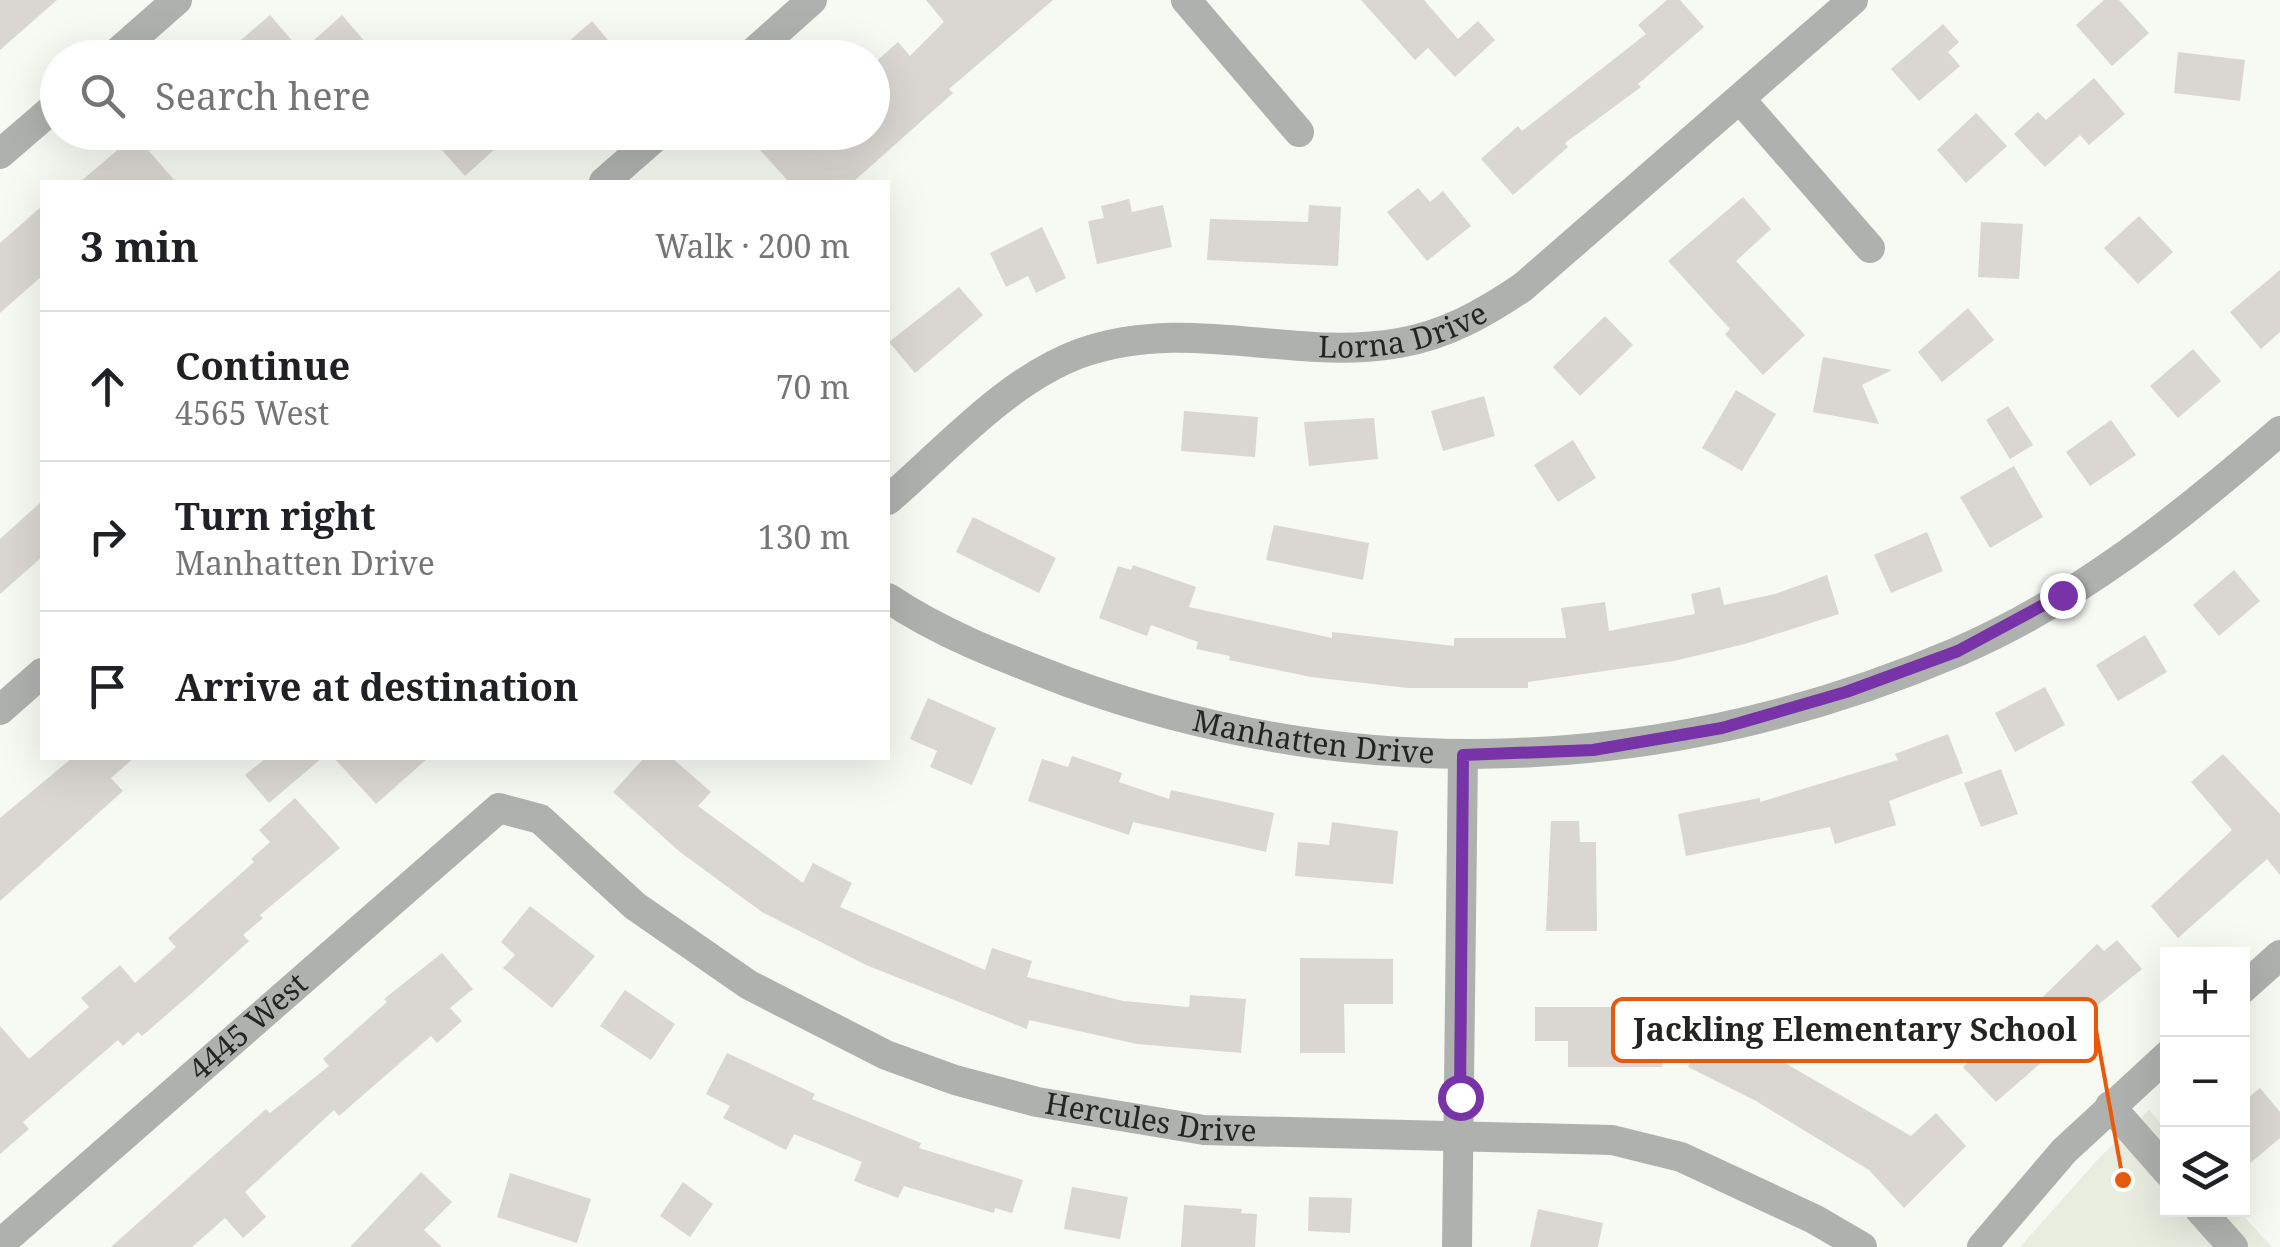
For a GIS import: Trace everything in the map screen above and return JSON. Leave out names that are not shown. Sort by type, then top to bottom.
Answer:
[{"type":"street","points":[[130,40],[176,0]]},
{"type":"street","points":[[767,40],[812,0]]},
{"type":"street","points":[[1186,0],[1299,132]]},
{"type":"street","name":"Lorna Drive","points":[[890,498],[1006,398],[1041,373],[1080,354],[1141,338],[1182,334],[1346,346],[1397,344],[1442,332],[1487,312],[1524,287],[1853,0]]},
{"type":"street","points":[[1740,99],[1870,248]]},
{"type":"street","points":[[0,154],[40,120]]},
{"type":"street","points":[[606,180],[640,150]]},
{"type":"street","name":"Manhatten Drive","points":[[890,599],[1010,660],[1130,704],[1204,725],[1288,743],[1463,755],[1593,750],[1722,728],[1846,692],[1958,651],[2062,595],[2161,532],[2280,431]]},
{"type":"street","points":[[0,710],[40,675]]},
{"type":"street","points":[[1457,1247],[1463,755]]},
{"type":"street","name":"Hercules Drive","points":[[499,808],[540,820],[635,906],[750,985],[868,1046],[955,1080],[1037,1102],[1204,1130],[1460,1133],[1612,1140],[1681,1156],[1814,1219],[1862,1247]]},
{"type":"street","name":"4445 West","points":[[0,1244],[499,808]]},
{"type":"street","points":[[2250,981],[2280,956]]},
{"type":"street","points":[[1982,1247],[2030,1186],[2160,1062]]},
{"type":"street","points":[[2110,1106],[2160,1163]]},
{"type":"street","points":[[2206,1217],[2233,1247]]},
{"type":"shaded area","points":[[2149,1110],[2160,1123],[2160,1217],[2244,1217],[2272,1247],[2020,1247],[2099,1158]]},
{"type":"building","points":[[0,0],[57,0],[0,50]]},
{"type":"building","points":[[926,0],[1053,0],[949,89],[953,93],[890,149],[890,49],[898,42],[910,56],[944,22]]},
{"type":"building","points":[[1361,0],[1424,0],[1458,39],[1478,21],[1495,40],[1455,77],[1428,48],[1415,60]]},
{"type":"building","points":[[1667,0],[1680,0],[1704,27],[1638,84],[1641,87],[1565,143],[1568,147],[1513,195],[1481,159],[1518,126],[1522,131],[1646,34],[1638,25]]},
{"type":"building","points":[[2104,0],[2119,0],[2149,33],[2112,66],[2076,25]]},
{"type":"building","points":[[270,15],[292,40],[241,40]]},
{"type":"building","points":[[342,15],[364,40],[314,40]]},
{"type":"building","points":[[592,21],[608,40],[570,40]]},
{"type":"building","points":[[1943,24],[1959,42],[1948,52],[1960,66],[1919,101],[1891,69]]},
{"type":"building","points":[[2178,52],[2245,60],[2240,101],[2174,93]]},
{"type":"building","points":[[2094,78],[2125,114],[2089,145],[2080,135],[2045,167],[2014,134],[2038,112],[2046,120]]},
{"type":"building","points":[[1976,113],[2007,146],[1966,183],[1937,150]]},
{"type":"building","points":[[117,150],[148,150],[174,180],[82,180]]},
{"type":"building","points":[[442,150],[494,150],[465,176]]},
{"type":"building","points":[[760,150],[889,150],[855,180],[787,180]]},
{"type":"building","points":[[1418,188],[1430,202],[1443,191],[1471,226],[1427,261],[1387,212]]},
{"type":"building","points":[[1743,197],[1771,229],[1736,261],[1805,335],[1763,375],[1725,334],[1730,329],[1668,261]]},
{"type":"building","points":[[1129,199],[1132,212],[1163,205],[1172,247],[1097,264],[1088,221],[1104,218],[1101,206]]},
{"type":"building","points":[[1309,205],[1341,207],[1338,266],[1207,260],[1210,219],[1308,222]]},
{"type":"building","points":[[40,208],[40,278],[0,313],[0,243]]},
{"type":"building","points":[[2139,216],[2173,252],[2138,284],[2104,248]]},
{"type":"building","points":[[1981,222],[2023,224],[2019,279],[1978,277]]},
{"type":"building","points":[[1042,227],[1066,278],[1036,293],[1028,276],[1006,287],[990,253]]},
{"type":"building","points":[[2280,270],[2280,332],[2261,349],[2230,312]]},
{"type":"building","points":[[959,287],[983,315],[915,373],[890,341]]},
{"type":"building","points":[[1968,308],[1994,340],[1942,382],[1918,352]]},
{"type":"building","points":[[1605,316],[1633,345],[1580,396],[1553,367]]},
{"type":"building","points":[[2193,349],[2221,381],[2178,418],[2150,386]]},
{"type":"building","points":[[1823,357],[1892,370],[1862,385],[1879,424],[1813,412]]},
{"type":"building","points":[[1736,390],[1776,414],[1742,471],[1702,448]]},
{"type":"building","points":[[1484,396],[1495,436],[1443,451],[1431,411]]},
{"type":"building","points":[[2008,406],[2033,445],[2010,459],[1986,420]]},
{"type":"building","points":[[1184,411],[1258,417],[1255,457],[1181,451]]},
{"type":"building","points":[[1374,418],[1378,459],[1309,466],[1304,422]]},
{"type":"building","points":[[2111,420],[2136,455],[2090,486],[2066,452]]},
{"type":"building","points":[[1573,440],[1596,478],[1558,502],[1534,465]]},
{"type":"building","points":[[2014,466],[2043,517],[1990,548],[1960,497]]},
{"type":"building","points":[[40,503],[40,559],[0,594],[0,539]]},
{"type":"building","points":[[973,517],[1056,558],[1039,593],[956,552]]},
{"type":"building","points":[[1274,525],[1369,543],[1363,580],[1266,560]]},
{"type":"building","points":[[1927,532],[1943,571],[1891,593],[1874,555]]},
{"type":"building","points":[[1133,565],[1196,587],[1189,607],[1332,638],[1332,632],[1454,646],[1454,638],[1566,638],[1561,608],[1605,602],[1609,631],[1695,614],[1691,594],[1720,587],[1724,605],[1775,594],[1827,575],[1839,614],[1745,644],[1674,661],[1528,682],[1528,688],[1408,688],[1311,677],[1229,660],[1230,656],[1196,649],[1198,642],[1151,625],[1147,636],[1099,618],[1118,566],[1131,570]]},
{"type":"building","points":[[2234,570],[2260,601],[2219,636],[2193,605]]},
{"type":"building","points":[[2145,635],[2167,672],[2118,701],[2096,665]]},
{"type":"building","points":[[2045,687],[2065,725],[2015,752],[1995,713]]},
{"type":"building","points":[[928,698],[996,728],[972,785],[930,767],[937,751],[910,739]]},
{"type":"building","points":[[1948,734],[1963,773],[1889,801],[1896,825],[1835,844],[1830,827],[1686,856],[1678,814],[1760,798],[1760,802],[1898,760],[1895,754]]},
{"type":"building","points":[[2223,754],[2280,814],[2280,875],[2267,859],[2178,938],[2151,906],[2232,830],[2191,782]]},
{"type":"building","points":[[1072,756],[1122,773],[1119,782],[1169,799],[1171,790],[1274,813],[1266,852],[1133,822],[1129,835],[1028,801],[1042,759],[1068,767]]},
{"type":"building","points":[[70,760],[132,760],[111,778],[123,791],[0,901],[0,818]]},
{"type":"building","points":[[264,760],[320,760],[269,803],[245,775]]},
{"type":"building","points":[[336,760],[426,760],[376,804]]},
{"type":"building","points":[[642,760],[674,760],[711,792],[698,806],[803,883],[813,863],[852,883],[840,907],[985,970],[992,948],[1032,961],[1027,977],[1123,1001],[1189,1007],[1190,995],[1246,999],[1241,1053],[1137,1044],[1029,1020],[1027,1029],[866,965],[762,912],[680,852],[613,792]]},
{"type":"building","points":[[2001,769],[2018,814],[1981,827],[1964,783]]},
{"type":"building","points":[[295,798],[340,848],[260,915],[263,918],[243,935],[249,941],[193,992],[142,1036],[138,1032],[123,1046],[118,1040],[23,1122],[29,1129],[0,1154],[0,1026],[29,1059],[89,1007],[81,998],[120,965],[135,983],[176,947],[168,938],[254,862],[251,859],[270,842],[259,830]]},
{"type":"building","points":[[1551,821],[1579,821],[1580,842],[1596,842],[1597,931],[1546,931]]},
{"type":"building","points":[[1332,822],[1398,831],[1393,884],[1295,876],[1298,842],[1329,845]]},
{"type":"building","points":[[530,906],[595,956],[552,1008],[503,968],[515,955],[501,942]]},
{"type":"building","points":[[2117,940],[2142,969],[2061,1035],[2066,1041],[1996,1102],[1963,1067],[1981,1050],[1973,1042],[1997,1018],[2009,1030],[2097,944],[2104,951]]},
{"type":"building","points":[[442,953],[473,989],[450,1008],[462,1021],[437,1043],[431,1036],[339,1116],[334,1110],[245,1192],[266,1217],[243,1238],[225,1218],[192,1247],[111,1247],[266,1109],[270,1113],[329,1066],[323,1059],[387,1002],[384,999]]},
{"type":"building","points":[[1300,958],[1393,959],[1393,1004],[1344,1004],[1345,1053],[1300,1053]]},
{"type":"building","points":[[625,990],[675,1024],[651,1060],[600,1026]]},
{"type":"building","points":[[1535,1007],[1662,1007],[1662,1067],[1568,1067],[1568,1041],[1535,1041]]},
{"type":"building","points":[[1721,1007],[1787,1043],[1778,1059],[1911,1136],[1936,1113],[1966,1146],[1904,1208],[1869,1170],[1756,1101],[1688,1067]]},
{"type":"building","points":[[727,1053],[815,1094],[812,1099],[921,1143],[919,1148],[1023,1180],[1012,1213],[995,1208],[994,1213],[904,1186],[898,1198],[854,1181],[862,1162],[794,1134],[786,1150],[723,1118],[730,1106],[706,1094]]},
{"type":"building","points":[[2260,1088],[2280,1112],[2280,1138],[2250,1163],[2250,1127],[2250,1096]]},
{"type":"building","points":[[421,1172],[452,1202],[424,1230],[442,1247],[350,1247]]},
{"type":"building","points":[[510,1173],[591,1199],[577,1243],[497,1217]]},
{"type":"building","points":[[683,1182],[713,1204],[690,1237],[660,1216]]},
{"type":"building","points":[[1072,1187],[1128,1197],[1120,1239],[1064,1229]]},
{"type":"building","points":[[1309,1197],[1352,1198],[1350,1233],[1308,1231]]},
{"type":"building","points":[[1184,1205],[1242,1209],[1241,1213],[1257,1214],[1255,1247],[1181,1247]]},
{"type":"building","points":[[1538,1209],[1603,1223],[1598,1247],[1530,1247]]},
{"type":"place","name":"Jackling Elementary School","points":[[2123,1180]]},
{"type":"route","points":[[1460,1097],[1463,755],[1593,750],[1722,728],[1846,692],[1958,651],[2062,595]]}]
